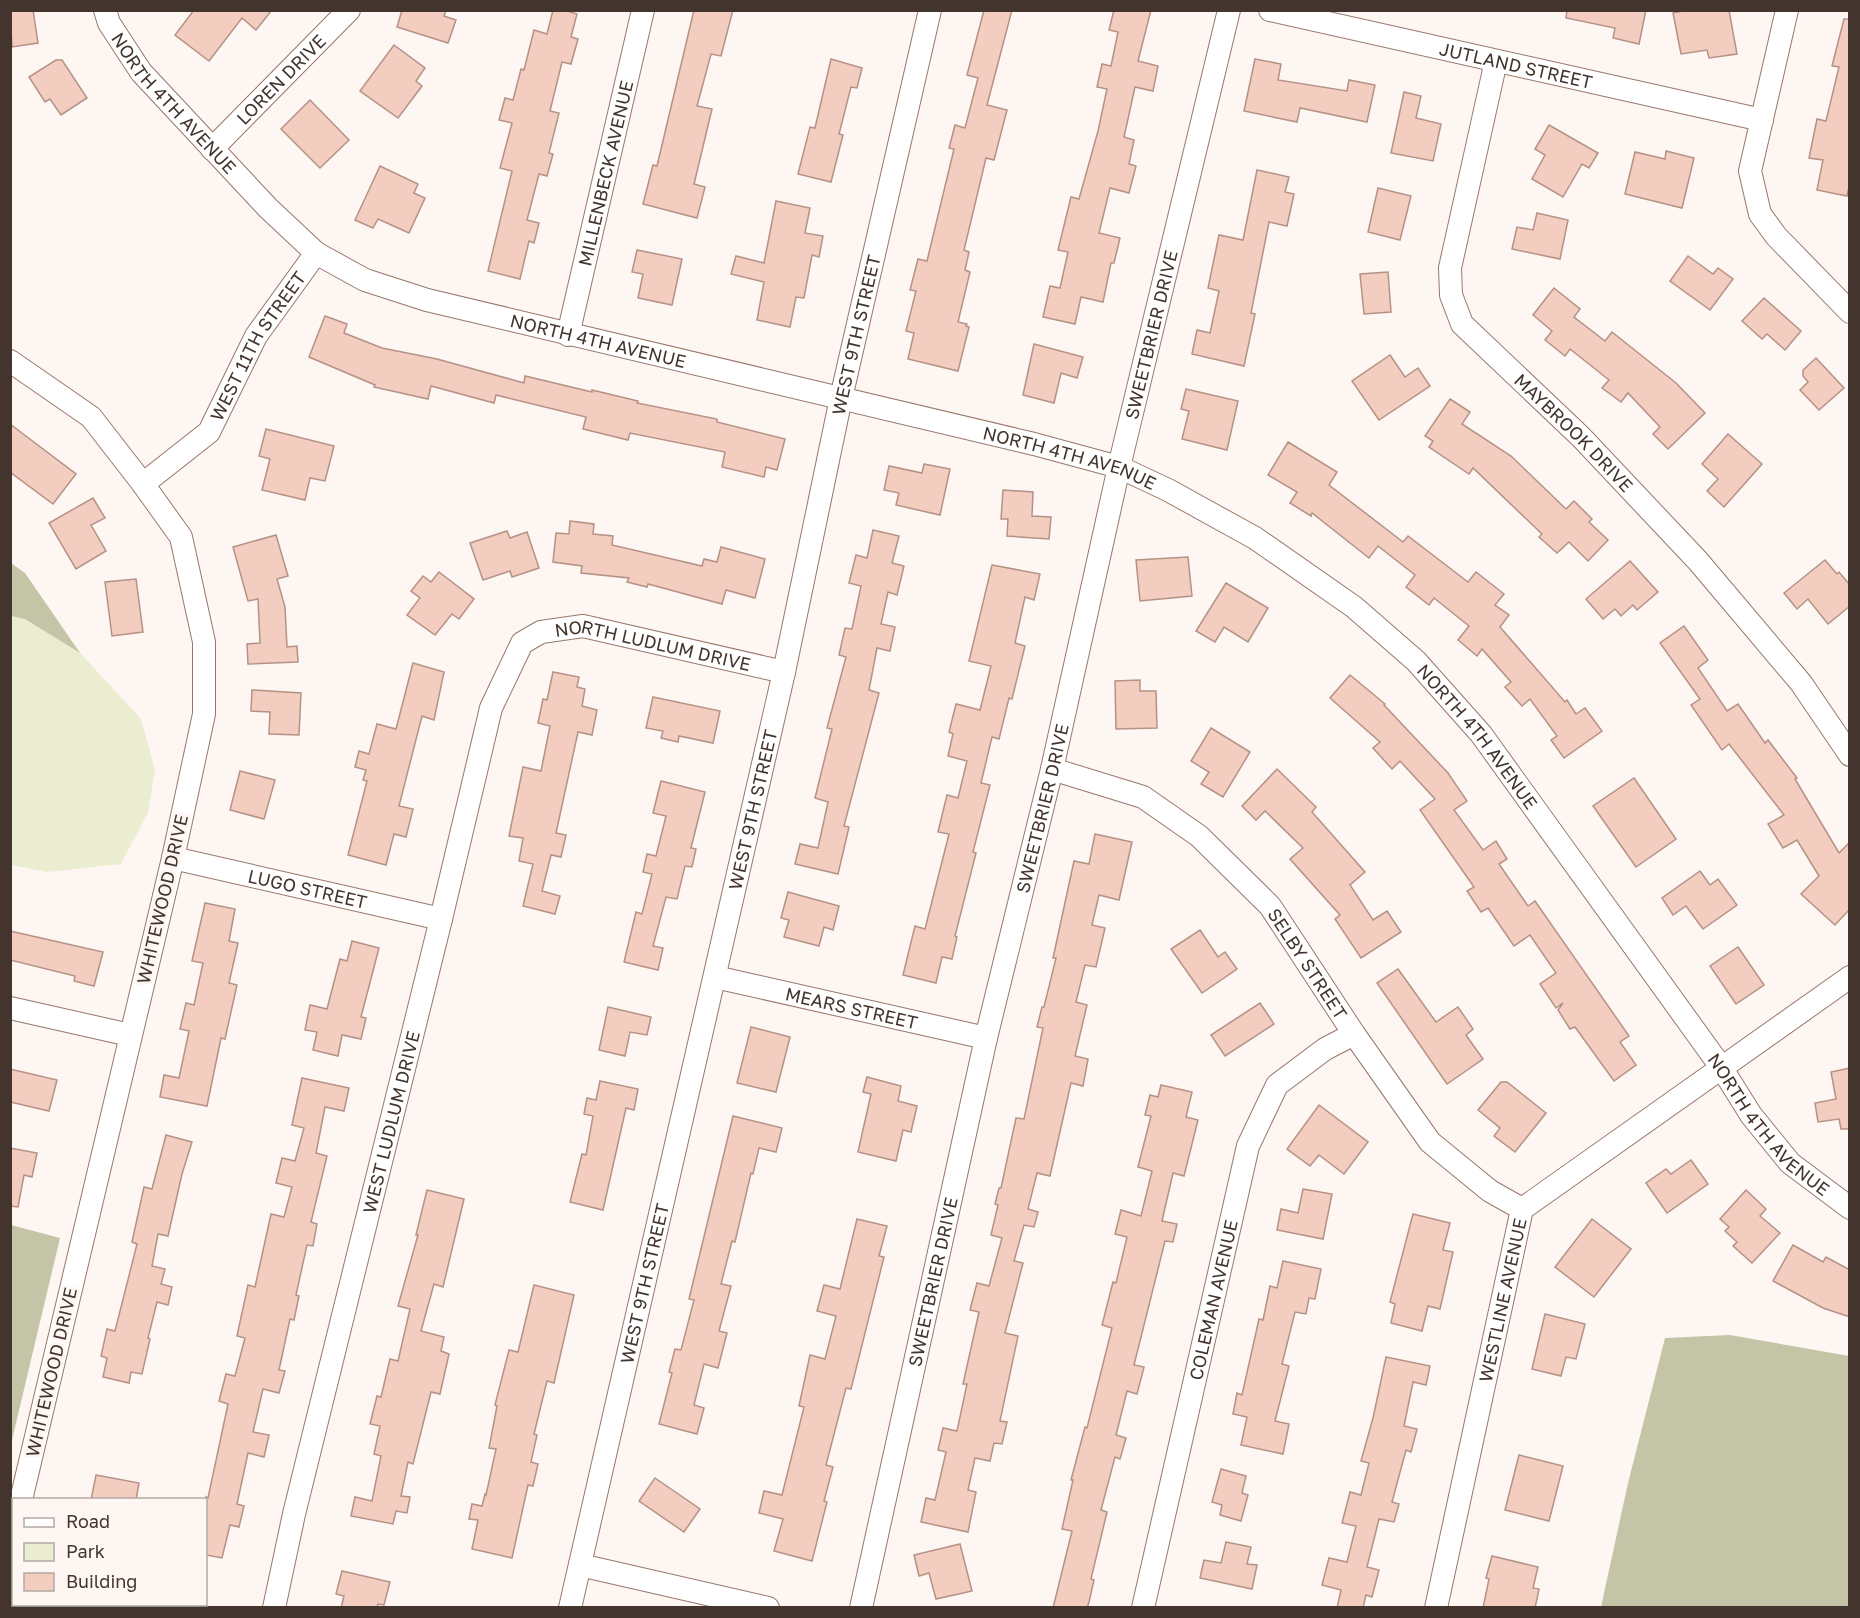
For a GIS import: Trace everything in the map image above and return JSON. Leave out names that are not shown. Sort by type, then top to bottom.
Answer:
[{"type":"street","name":"NORTH 4TH AVENUE","points":[[105,10],[109,23],[141,72],[268,208],[316,253],[365,280],[427,300],[1034,444],[1119,468],[1168,490],[1255,538],[1354,607],[1416,661],[1481,734],[1721,1067],[1751,1114],[1790,1163],[1850,1208]]},
{"type":"street","name":"LOREN DRIVE","points":[[212,149],[348,10]]},
{"type":"street","name":"MILLENBECK AVENUE","points":[[568,335],[643,10]]},
{"type":"street","name":"WEST 9TH STREET","points":[[570,1608],[784,672],[840,398],[930,10]]},
{"type":"street","name":"SWEETBRIER DRIVE","points":[[861,1608],[986,1038],[1052,768],[1119,468],[1229,10]]},
{"type":"street","name":"JUTLAND STREET","points":[[1270,10],[1762,120]]},
{"type":"street","points":[[1787,10],[1750,171],[1760,214],[1776,236],[1850,312]]},
{"type":"street","name":"MAYBROOK DRIVE","points":[[1496,61],[1450,268],[1451,295],[1462,324],[1581,437],[1705,569],[1801,683],[1850,755]]},
{"type":"street","name":"WEST 11TH STREET","points":[[143,484],[209,432],[256,336],[316,253]]},
{"type":"street","name":"WHITEWOOD DRIVE","points":[[10,361],[91,417],[181,537],[204,642],[204,714],[173,858],[21,1498]]},
{"type":"street","name":"NORTH LUDLUM DRIVE","points":[[522,643],[541,632],[583,626],[784,672]]},
{"type":"street","name":"WEST LUDLUM DRIVE","points":[[274,1608],[294,1514],[491,708],[522,643]]},
{"type":"street","name":"SELBY STREET","points":[[1052,768],[1143,797],[1199,836],[1270,906],[1354,1034],[1430,1142],[1491,1191],[1522,1209]]},
{"type":"street","name":"LUGO STREET","points":[[173,858],[441,919]]},
{"type":"street","name":"MEARS STREET","points":[[715,976],[986,1038]]},
{"type":"street","name":"WESTLINE AVENUE","points":[[1437,1608],[1522,1209],[1850,977]]},
{"type":"street","points":[[10,1008],[130,1035]]},
{"type":"street","name":"COLEMAN AVENUE","points":[[1143,1608],[1248,1146],[1277,1086],[1325,1049],[1354,1034]]},
{"type":"street","points":[[580,1565],[768,1608]]},
{"type":"green space","points":[[11,563],[25,573],[80,653],[25,619],[11,616]]},
{"type":"green space","points":[[10,616],[25,619],[80,653],[141,719],[155,770],[148,812],[121,864],[47,872],[11,865]]},
{"type":"green space","points":[[10,1225],[60,1238],[11,1444]]},
{"type":"green space","points":[[1730,1335],[1849,1356],[1849,1607],[1601,1607],[1628,1483],[1665,1338]]},
{"type":"building","points":[[10,10],[33,10],[38,43],[12,47]]},
{"type":"building","points":[[194,10],[272,10],[256,30],[242,18],[209,61],[175,35]]},
{"type":"building","points":[[402,10],[446,10],[444,16],[456,20],[448,43],[397,27]]},
{"type":"building","points":[[553,10],[564,10],[577,14],[571,37],[578,39],[571,64],[562,62],[550,111],[559,113],[549,153],[553,154],[547,176],[539,174],[527,220],[539,223],[534,243],[529,241],[520,279],[488,271],[512,171],[500,168],[512,123],[499,120],[505,98],[513,100],[521,69],[524,70],[534,30],[547,34]]},
{"type":"building","points":[[694,10],[733,10],[721,56],[711,54],[697,106],[712,109],[694,184],[705,187],[697,218],[643,204],[653,165],[657,166]]},
{"type":"building","points":[[984,10],[1012,10],[987,105],[1007,110],[994,160],[986,158],[964,250],[969,252],[965,270],[970,272],[958,322],[967,324],[966,326],[969,327],[958,371],[908,359],[914,333],[906,331],[916,291],[910,290],[918,259],[927,261],[954,149],[949,148],[955,125],[965,128],[978,78],[967,75]]},
{"type":"building","points":[[1114,10],[1151,10],[1138,61],[1158,66],[1153,91],[1135,87],[1124,137],[1134,140],[1129,164],[1136,166],[1129,193],[1110,188],[1099,233],[1120,238],[1114,263],[1111,263],[1103,302],[1081,297],[1075,324],[1043,317],[1050,286],[1060,288],[1068,252],[1058,250],[1071,197],[1079,199],[1098,131],[1107,89],[1097,87],[1102,64],[1111,66],[1118,32],[1109,30]]},
{"type":"building","points":[[1567,10],[1646,10],[1639,44],[1613,38],[1615,28],[1566,18]]},
{"type":"building","points":[[1687,10],[1729,10],[1737,54],[1709,58],[1707,50],[1681,54],[1673,13]]},
{"type":"building","points":[[1844,19],[1850,19],[1850,182],[1847,196],[1817,190],[1823,160],[1809,158],[1817,119],[1826,121],[1839,67],[1832,66]]},
{"type":"building","points":[[394,45],[425,68],[416,81],[422,86],[398,118],[360,91]]},
{"type":"building","points":[[831,59],[862,68],[857,88],[851,87],[839,134],[843,135],[831,182],[798,174],[810,127],[815,128]]},
{"type":"building","points":[[1255,59],[1281,64],[1278,80],[1347,91],[1349,80],[1375,85],[1367,122],[1300,108],[1297,122],[1244,111]]},
{"type":"building","points":[[56,60],[62,60],[87,98],[61,115],[50,99],[45,102],[29,77]]},
{"type":"building","points":[[1404,92],[1421,96],[1416,118],[1441,124],[1433,161],[1391,153]]},
{"type":"building","points":[[310,100],[349,140],[320,168],[281,129]]},
{"type":"building","points":[[1549,125],[1598,153],[1589,168],[1582,164],[1563,197],[1532,179],[1545,155],[1535,149]]},
{"type":"building","points":[[1666,151],[1694,158],[1682,208],[1625,194],[1635,152],[1665,159]]},
{"type":"building","points":[[380,166],[418,184],[414,193],[425,198],[409,233],[378,219],[373,228],[355,220]]},
{"type":"building","points":[[1257,170],[1289,177],[1285,192],[1294,194],[1287,226],[1269,222],[1251,313],[1255,314],[1244,366],[1192,354],[1197,330],[1210,333],[1219,291],[1208,288],[1219,235],[1243,240]]},
{"type":"building","points":[[1378,188],[1411,196],[1400,240],[1368,232]]},
{"type":"building","points":[[776,201],[810,208],[805,233],[823,236],[819,257],[812,255],[804,298],[796,297],[790,327],[757,320],[764,282],[731,274],[736,256],[764,263]]},
{"type":"building","points":[[1537,213],[1568,220],[1560,259],[1512,249],[1517,227],[1533,230]]},
{"type":"building","points":[[637,250],[682,259],[672,305],[638,298],[643,274],[632,272]]},
{"type":"building","points":[[1688,256],[1713,274],[1718,268],[1733,279],[1710,310],[1670,281]]},
{"type":"building","points":[[1388,272],[1391,312],[1364,314],[1360,274]]},
{"type":"building","points":[[1554,288],[1580,309],[1574,317],[1605,341],[1612,332],[1676,383],[1705,413],[1668,449],[1653,434],[1660,427],[1628,393],[1621,402],[1602,388],[1609,380],[1570,349],[1565,356],[1545,340],[1552,331],[1533,315]]},
{"type":"building","points":[[1764,298],[1801,331],[1785,350],[1767,334],[1762,339],[1742,321]]},
{"type":"building","points":[[325,316],[347,324],[344,333],[382,348],[437,359],[524,383],[525,376],[592,392],[592,390],[638,401],[637,403],[717,419],[717,422],[785,439],[777,470],[766,467],[764,477],[722,467],[725,452],[630,433],[628,440],[583,429],[586,417],[496,395],[494,403],[431,386],[428,399],[374,387],[375,385],[309,357]]},
{"type":"building","points":[[1034,344],[1083,357],[1077,378],[1061,373],[1054,403],[1023,395]]},
{"type":"building","points":[[1390,355],[1405,377],[1418,368],[1430,386],[1379,420],[1352,381]]},
{"type":"building","points":[[1816,358],[1844,388],[1819,410],[1800,390],[1808,382],[1803,376],[1803,370]]},
{"type":"building","points":[[1186,389],[1238,401],[1227,450],[1182,439],[1189,411],[1181,409]]},
{"type":"building","points":[[1450,399],[1470,412],[1462,424],[1511,456],[1566,509],[1574,501],[1592,519],[1589,522],[1608,540],[1588,561],[1569,542],[1557,553],[1539,537],[1542,534],[1473,468],[1469,474],[1429,447],[1433,441],[1425,436]]},
{"type":"building","points":[[10,424],[76,474],[53,504],[10,472]]},
{"type":"building","points":[[266,429],[334,446],[325,481],[310,478],[305,500],[262,490],[270,459],[259,456]]},
{"type":"building","points":[[1728,434],[1762,464],[1724,507],[1707,491],[1718,479],[1702,464]]},
{"type":"building","points":[[1288,442],[1337,472],[1329,485],[1403,542],[1408,536],[1468,582],[1476,572],[1504,594],[1495,605],[1509,615],[1500,627],[1565,702],[1567,700],[1576,714],[1585,708],[1602,731],[1564,758],[1551,740],[1557,736],[1530,699],[1522,706],[1505,687],[1511,682],[1482,649],[1477,656],[1458,640],[1469,626],[1434,598],[1429,605],[1406,587],[1415,575],[1378,546],[1369,558],[1312,513],[1311,516],[1290,503],[1297,492],[1268,475]]},
{"type":"building","points":[[924,464],[950,469],[940,515],[896,505],[899,493],[884,490],[889,466],[922,473]]},
{"type":"building","points":[[1003,490],[1033,492],[1032,516],[1051,517],[1049,539],[1007,536],[1008,519],[1001,519]]},
{"type":"building","points":[[93,498],[105,518],[91,525],[106,551],[76,569],[49,523]]},
{"type":"building","points":[[570,521],[594,524],[593,534],[613,536],[612,545],[702,566],[704,559],[717,562],[721,547],[765,559],[755,598],[726,590],[722,604],[648,584],[647,587],[627,582],[629,578],[581,573],[582,566],[553,562],[556,533],[569,534]]},
{"type":"building","points":[[873,530],[899,536],[892,563],[904,566],[897,595],[888,592],[881,624],[895,627],[890,651],[877,648],[869,690],[879,693],[844,826],[849,827],[838,874],[795,864],[800,844],[818,848],[828,802],[815,798],[832,729],[827,728],[846,657],[839,655],[845,628],[852,629],[861,586],[849,583],[856,555],[867,558]]},
{"type":"building","points":[[507,531],[510,538],[527,532],[539,568],[512,577],[510,571],[483,580],[470,543]]},
{"type":"building","points":[[276,535],[288,576],[277,579],[285,607],[287,647],[297,646],[298,662],[248,664],[247,644],[260,643],[258,599],[248,601],[233,547]]},
{"type":"building","points":[[1188,557],[1192,596],[1140,601],[1136,560]]},
{"type":"building","points":[[1825,560],[1850,585],[1850,606],[1828,624],[1808,599],[1797,609],[1784,593]]},
{"type":"building","points":[[1630,561],[1658,592],[1637,610],[1633,605],[1621,616],[1615,609],[1603,619],[1586,599]]},
{"type":"building","points":[[992,565],[1040,574],[1034,600],[1025,597],[1015,643],[1025,646],[1012,699],[1009,698],[999,739],[992,737],[981,783],[990,785],[973,852],[976,853],[955,936],[957,937],[952,959],[942,957],[936,983],[903,975],[915,926],[925,929],[949,834],[938,832],[947,795],[958,798],[967,761],[948,756],[953,734],[949,732],[956,704],[980,710],[991,666],[969,661]]},
{"type":"building","points":[[439,572],[474,599],[459,619],[452,614],[435,635],[407,615],[420,598],[411,591],[423,576],[431,582]]},
{"type":"building","points":[[136,579],[143,632],[112,636],[105,582]]},
{"type":"building","points":[[1226,583],[1268,608],[1248,642],[1224,627],[1215,642],[1196,631]]},
{"type":"building","points":[[1684,626],[1708,660],[1698,668],[1727,711],[1738,704],[1765,743],[1768,740],[1797,778],[1795,779],[1839,853],[1850,842],[1850,909],[1835,925],[1801,894],[1819,876],[1797,840],[1783,848],[1768,824],[1784,815],[1729,744],[1722,750],[1691,705],[1700,699],[1660,643]]},
{"type":"building","points":[[413,663],[444,672],[434,720],[422,716],[399,806],[413,809],[406,837],[394,834],[386,865],[348,855],[367,781],[363,780],[366,770],[355,767],[359,751],[369,754],[377,724],[396,729]]},
{"type":"building","points":[[553,672],[579,677],[577,687],[585,689],[582,706],[597,710],[592,735],[578,732],[556,833],[566,835],[561,857],[551,855],[542,891],[560,896],[555,914],[523,906],[533,864],[519,861],[523,838],[509,836],[523,767],[541,771],[550,726],[538,723],[543,699],[547,700]]},
{"type":"building","points":[[1350,675],[1385,704],[1448,773],[1467,801],[1454,810],[1483,850],[1496,841],[1507,859],[1499,864],[1528,906],[1535,901],[1629,1036],[1620,1042],[1636,1065],[1614,1081],[1575,1027],[1570,1029],[1558,1010],[1563,1003],[1556,1008],[1540,984],[1556,973],[1530,935],[1514,946],[1488,908],[1481,912],[1467,891],[1474,887],[1420,810],[1435,799],[1400,761],[1392,769],[1373,748],[1380,742],[1330,698]]},
{"type":"building","points":[[1140,680],[1140,691],[1156,691],[1157,728],[1116,729],[1115,681]]},
{"type":"building","points":[[252,690],[301,693],[299,735],[269,734],[270,712],[251,711]]},
{"type":"building","points":[[653,697],[720,711],[713,743],[679,736],[678,742],[661,738],[663,731],[646,728]]},
{"type":"building","points":[[1211,728],[1250,752],[1223,797],[1201,784],[1209,772],[1191,761]]},
{"type":"building","points":[[1277,769],[1316,807],[1312,812],[1365,872],[1350,885],[1373,920],[1387,911],[1401,932],[1361,958],[1335,919],[1340,915],[1290,859],[1303,848],[1265,811],[1256,820],[1242,806]]},
{"type":"building","points":[[240,771],[275,780],[264,819],[230,810]]},
{"type":"building","points":[[1634,778],[1676,839],[1636,867],[1593,806]]},
{"type":"building","points":[[661,781],[705,792],[691,848],[696,849],[692,867],[685,866],[677,899],[666,897],[653,946],[663,948],[658,970],[624,962],[636,912],[642,914],[652,874],[643,872],[647,854],[656,856],[666,816],[653,813]]},
{"type":"building","points":[[1095,834],[1132,842],[1119,900],[1099,895],[1092,925],[1105,928],[1096,967],[1085,965],[1076,1002],[1087,1005],[1075,1056],[1088,1059],[1083,1086],[1071,1083],[1050,1176],[1037,1173],[1028,1209],[1038,1212],[1034,1227],[1024,1225],[1014,1261],[1023,1263],[1005,1333],[1018,1336],[1000,1421],[1007,1422],[1002,1444],[994,1443],[990,1461],[975,1458],[968,1490],[976,1492],[968,1532],[921,1522],[926,1498],[935,1500],[946,1452],[938,1450],[943,1428],[957,1431],[967,1384],[963,1384],[979,1312],[970,1310],[977,1283],[989,1286],[1002,1238],[991,1235],[998,1205],[995,1204],[999,1188],[1001,1188],[1016,1118],[1024,1119],[1043,1028],[1037,1027],[1056,958],[1053,958],[1074,861],[1089,864]]},
{"type":"building","points":[[1700,871],[1710,885],[1718,879],[1737,905],[1703,929],[1686,906],[1673,915],[1662,898]]},
{"type":"building","points":[[788,892],[839,906],[833,930],[824,927],[819,946],[784,937],[789,920],[781,918]]},
{"type":"building","points":[[205,903],[235,909],[229,941],[238,943],[229,983],[237,985],[225,1039],[221,1038],[207,1106],[160,1097],[164,1075],[179,1078],[189,1031],[180,1029],[186,1003],[194,1005],[203,963],[192,961]]},
{"type":"building","points":[[1200,930],[1218,957],[1225,952],[1237,969],[1202,993],[1171,949]]},
{"type":"building","points":[[10,931],[103,952],[94,986],[74,981],[75,976],[10,960]]},
{"type":"building","points":[[352,941],[379,948],[361,1017],[366,1018],[361,1039],[342,1035],[338,1056],[313,1050],[317,1032],[305,1030],[310,1005],[327,1009],[340,959],[347,961]]},
{"type":"building","points":[[1738,947],[1764,985],[1736,1004],[1710,966]]},
{"type":"building","points":[[1398,969],[1436,1022],[1458,1007],[1473,1029],[1466,1035],[1483,1059],[1447,1084],[1377,983]]},
{"type":"building","points":[[1260,1003],[1274,1024],[1225,1056],[1211,1035]]},
{"type":"building","points":[[608,1007],[651,1017],[647,1035],[630,1032],[625,1056],[599,1050]]},
{"type":"building","points":[[751,1027],[790,1037],[776,1092],[737,1083]]},
{"type":"building","points":[[1850,1068],[1850,1129],[1841,1129],[1839,1119],[1818,1122],[1815,1103],[1836,1099],[1831,1072]]},
{"type":"building","points":[[10,1069],[57,1080],[49,1111],[10,1102]]},
{"type":"building","points":[[867,1077],[901,1086],[898,1101],[917,1106],[911,1132],[903,1130],[896,1161],[858,1152],[871,1094],[863,1092]]},
{"type":"building","points":[[302,1078],[349,1088],[344,1111],[325,1107],[316,1153],[327,1156],[311,1222],[317,1224],[313,1246],[307,1245],[296,1295],[299,1296],[294,1320],[290,1319],[279,1370],[285,1371],[279,1393],[263,1389],[253,1432],[269,1435],[264,1457],[248,1453],[237,1504],[244,1506],[239,1527],[230,1525],[222,1558],[207,1555],[206,1497],[208,1498],[228,1404],[219,1401],[226,1374],[235,1376],[245,1338],[237,1336],[248,1285],[255,1287],[271,1214],[284,1217],[292,1187],[276,1183],[282,1158],[295,1161],[304,1128],[292,1125]]},
{"type":"building","points":[[600,1081],[638,1089],[634,1110],[626,1108],[603,1210],[570,1202],[582,1154],[586,1155],[593,1116],[584,1114],[587,1098],[596,1100]]},
{"type":"building","points":[[1501,1082],[1507,1082],[1546,1113],[1515,1152],[1494,1136],[1500,1128],[1478,1110]]},
{"type":"building","points":[[1161,1085],[1192,1092],[1186,1117],[1198,1120],[1184,1176],[1173,1173],[1162,1221],[1177,1224],[1173,1242],[1165,1241],[1134,1365],[1144,1367],[1137,1394],[1127,1391],[1116,1435],[1126,1438],[1120,1459],[1115,1457],[1101,1510],[1107,1512],[1091,1579],[1094,1580],[1089,1602],[1087,1608],[1053,1608],[1072,1531],[1062,1529],[1073,1480],[1071,1480],[1085,1427],[1087,1428],[1112,1328],[1102,1325],[1113,1282],[1116,1283],[1127,1237],[1115,1234],[1121,1210],[1141,1216],[1152,1171],[1138,1167],[1151,1116],[1145,1115],[1150,1095],[1158,1097]]},
{"type":"building","points":[[1319,1105],[1368,1142],[1344,1174],[1319,1155],[1310,1166],[1287,1149]]},
{"type":"building","points":[[733,1116],[782,1128],[776,1152],[759,1148],[735,1242],[732,1241],[721,1284],[731,1286],[719,1331],[727,1333],[718,1368],[704,1364],[694,1405],[704,1408],[697,1434],[659,1424],[672,1373],[669,1372],[675,1349],[681,1350],[694,1300],[689,1299]]},
{"type":"building","points":[[166,1135],[192,1142],[168,1236],[158,1234],[152,1266],[165,1269],[161,1284],[172,1287],[168,1305],[157,1302],[142,1374],[131,1372],[129,1383],[103,1377],[107,1358],[101,1356],[107,1329],[115,1331],[137,1244],[132,1242],[144,1187],[152,1189]]},
{"type":"building","points":[[10,1148],[37,1153],[32,1177],[24,1175],[18,1207],[10,1206]]},
{"type":"building","points":[[1691,1160],[1708,1184],[1667,1213],[1646,1183],[1666,1169],[1671,1174]]},
{"type":"building","points":[[1303,1189],[1332,1194],[1323,1239],[1277,1230],[1281,1209],[1298,1213]]},
{"type":"building","points":[[427,1190],[464,1199],[443,1287],[434,1284],[421,1331],[444,1337],[441,1351],[449,1354],[440,1394],[431,1392],[413,1464],[408,1462],[401,1496],[410,1497],[407,1513],[396,1511],[393,1524],[351,1516],[355,1497],[372,1501],[381,1456],[374,1454],[380,1426],[370,1424],[377,1396],[381,1397],[390,1359],[398,1361],[410,1309],[398,1306],[418,1235],[416,1235]]},
{"type":"building","points":[[1746,1190],[1766,1209],[1760,1216],[1780,1233],[1752,1263],[1733,1246],[1737,1242],[1725,1231],[1729,1227],[1720,1219]]},
{"type":"building","points":[[1413,1214],[1450,1223],[1443,1250],[1453,1252],[1440,1309],[1428,1306],[1422,1331],[1391,1323],[1395,1304],[1390,1302]]},
{"type":"building","points":[[857,1219],[887,1226],[879,1256],[884,1257],[851,1389],[846,1388],[826,1465],[833,1467],[812,1561],[774,1551],[783,1519],[759,1513],[764,1491],[782,1495],[804,1407],[799,1406],[810,1355],[825,1359],[836,1316],[817,1311],[824,1285],[840,1289]]},
{"type":"building","points":[[1592,1219],[1631,1249],[1594,1297],[1555,1267]]},
{"type":"building","points":[[1793,1245],[1823,1262],[1826,1257],[1850,1270],[1850,1317],[1823,1308],[1773,1281]]},
{"type":"building","points":[[1283,1261],[1321,1269],[1315,1299],[1309,1298],[1306,1314],[1295,1312],[1282,1364],[1289,1366],[1275,1421],[1289,1424],[1283,1454],[1241,1445],[1247,1417],[1233,1414],[1237,1393],[1242,1395],[1259,1319],[1263,1320],[1270,1286],[1277,1288]]},
{"type":"building","points":[[534,1285],[574,1295],[554,1383],[547,1381],[534,1434],[537,1435],[531,1462],[538,1464],[533,1486],[528,1485],[512,1558],[472,1549],[478,1520],[469,1519],[472,1504],[482,1506],[486,1495],[496,1449],[489,1448],[497,1406],[495,1405],[509,1350],[518,1352]]},
{"type":"building","points":[[1545,1314],[1585,1324],[1576,1359],[1566,1357],[1561,1376],[1532,1369]]},
{"type":"building","points":[[1386,1357],[1430,1366],[1426,1385],[1413,1382],[1404,1426],[1417,1429],[1411,1452],[1406,1450],[1392,1502],[1399,1504],[1394,1522],[1379,1519],[1367,1567],[1379,1570],[1372,1597],[1366,1595],[1363,1608],[1337,1608],[1341,1590],[1322,1585],[1329,1558],[1347,1562],[1356,1526],[1342,1523],[1350,1492],[1361,1495],[1369,1463],[1361,1461]]},
{"type":"building","points":[[1519,1455],[1563,1466],[1549,1521],[1505,1510]]},
{"type":"building","points":[[1221,1469],[1246,1476],[1242,1493],[1248,1495],[1241,1521],[1220,1515],[1222,1505],[1212,1502]]},
{"type":"building","points":[[96,1475],[139,1483],[136,1498],[91,1498]]},
{"type":"building","points":[[655,1478],[700,1509],[684,1532],[639,1501]]},
{"type":"building","points":[[1226,1542],[1251,1547],[1247,1564],[1257,1565],[1252,1589],[1200,1578],[1204,1560],[1221,1563]]},
{"type":"building","points":[[960,1544],[972,1591],[936,1599],[929,1573],[919,1576],[914,1555]]},
{"type":"building","points":[[1492,1556],[1538,1567],[1533,1588],[1539,1589],[1535,1608],[1483,1608],[1489,1579],[1486,1578]]},
{"type":"building","points":[[342,1571],[390,1582],[384,1605],[378,1604],[377,1608],[341,1608],[344,1596],[336,1594]]}]
